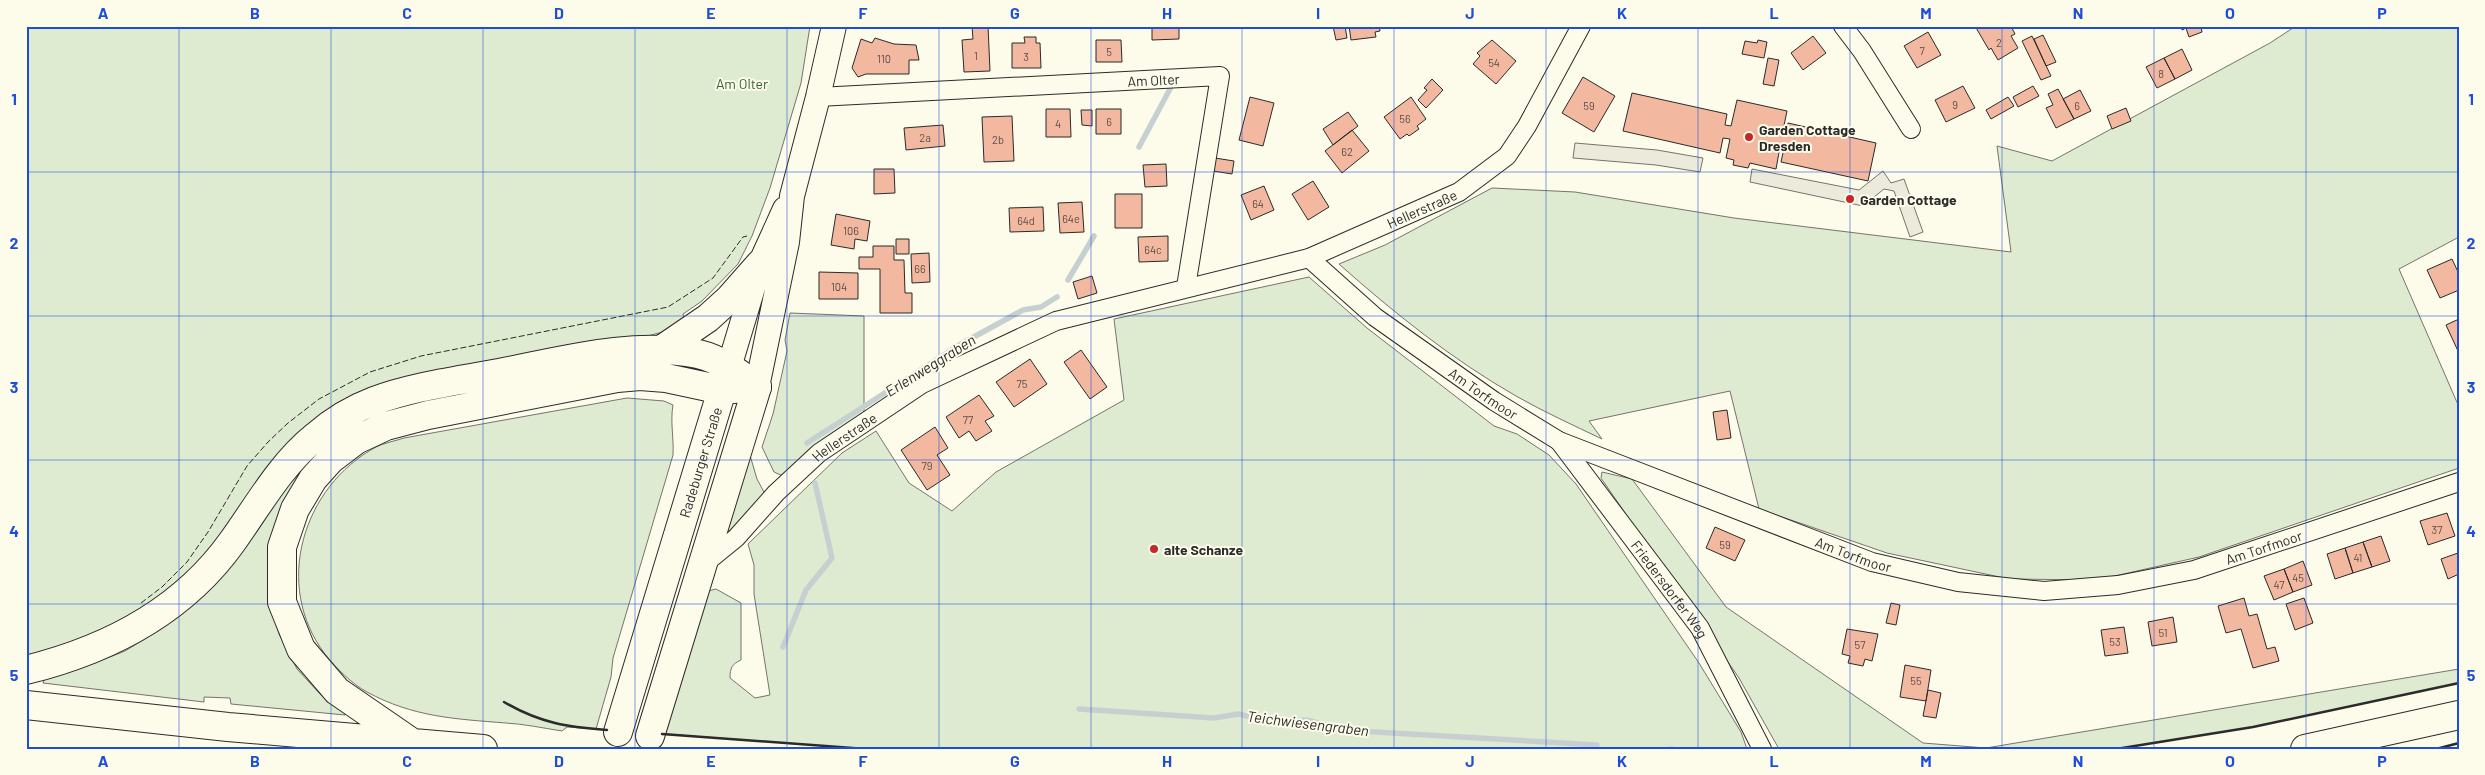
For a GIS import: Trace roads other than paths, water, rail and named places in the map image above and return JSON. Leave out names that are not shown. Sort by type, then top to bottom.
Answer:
[{"type":"main road","name":"Radeburger Straße","points":[[650,736],[700,567],[757,386],[787,242],[792,196],[834,26]]},
{"type":"main road","name":"Radeburger Straße","points":[[618,732],[760,264],[770,236],[792,196]]},
{"type":"main road","points":[[661,350],[708,318],[730,298],[760,264]]},
{"type":"main road","points":[[26,670],[56,663],[105,645],[148,622],[191,589],[230,545],[292,459],[315,436],[342,416],[374,401],[422,387],[572,359],[661,350],[700,354],[725,378]]},
{"type":"main road","points":[[414,744],[337,691],[301,648],[282,602],[282,547],[295,509],[313,479],[325,465],[356,440],[386,426],[428,415],[577,385],[640,376],[725,378],[757,386]]},
{"type":"main road","points":[[26,705],[414,744],[483,749]]},
{"type":"main road","points":[[2306,749],[2459,715]]},
{"type":"street","name":"Hellerstraße","points":[[700,567],[736,538],[776,493],[836,440],[922,384],[1056,321],[1186,287],[1309,258],[1459,192],[1507,156],[1527,126],[1581,26]]},
{"type":"street","points":[[1843,26],[1862,51],[1911,129]]},
{"type":"street","name":"Am Olter","points":[[818,97],[1220,76],[1186,287]]},
{"type":"street","name":"Am Torfmoor","points":[[1309,258],[1375,317],[1494,401],[1559,441],[1872,562],[1958,582],[2044,591],[2118,585],[2194,570],[2459,482]]},
{"type":"street","name":"Friedersdorfer Weg","points":[[1559,441],[1700,628],[1762,749]]},
{"type":"waterway","name":"Erlenweggraben","points":[[1139,147],[1170,89]]},
{"type":"waterway","name":"Erlenweggraben","points":[[1068,280],[1094,236]]},
{"type":"waterway","name":"Erlenweggraben","points":[[807,443],[961,344],[1023,310],[1041,307],[1057,297]]},
{"type":"waterway","name":"Erlenweggraben","points":[[783,647],[806,590],[832,558],[815,483]]},
{"type":"waterway","name":"Teichwiesengraben","points":[[1079,709],[1214,718],[1238,714],[1275,722],[1307,720],[1341,730],[1597,745]]},
{"type":"place","name":"Garden Cottage Dresden","points":[[1749,137]]},
{"type":"place","name":"Garden Cottage","points":[[1850,199]]},
{"type":"place","name":"alte Schanze","points":[[1154,549]]}]
